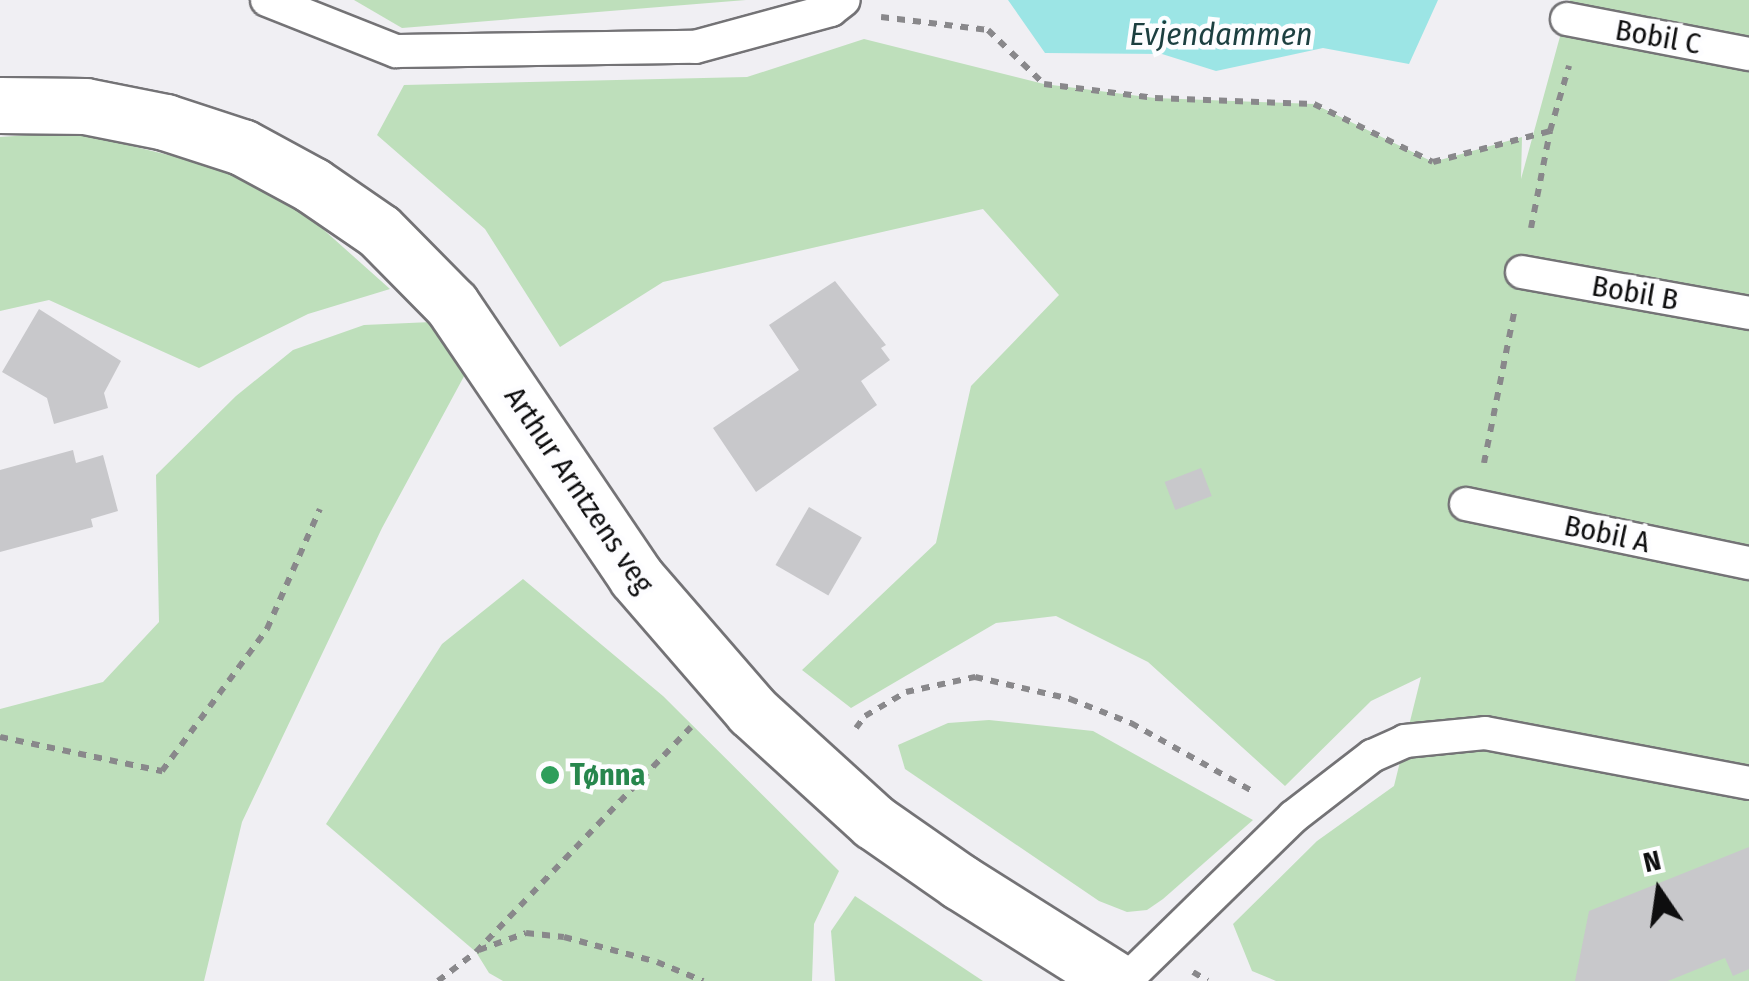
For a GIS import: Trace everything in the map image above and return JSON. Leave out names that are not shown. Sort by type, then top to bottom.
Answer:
[{"type":"street","name":"Arthur Arntzens veg","points":[[0,105],[84,106],[165,122],[242,146],[330,196],[378,231],[452,305],[636,578],[752,711],[874,822],[960,882],[1117,981]]},
{"type":"lane","points":[[267,0],[396,51],[695,47],[837,5]]},
{"type":"lane","name":"Bobil C","points":[[1575,21],[1749,54]]},
{"type":"lane","name":"Bobil B","points":[[1522,272],[1749,314]]},
{"type":"lane","name":"Bobil A","points":[[1466,504],[1749,563]]},
{"type":"lane","points":[[1126,981],[1293,817],[1372,756],[1405,741],[1485,733],[1749,784]]},
{"type":"path","points":[[837,5],[988,30],[1044,84],[1155,98],[1314,104],[1433,162],[1550,131],[1575,21]]},
{"type":"path","points":[[0,737],[162,771],[267,629],[320,509]]},
{"type":"path","points":[[854,730],[865,716],[906,692],[974,677],[1070,698],[1131,723],[1293,817]]},
{"type":"path","points":[[438,981],[476,952],[693,726]]},
{"type":"path","points":[[476,952],[526,933],[564,937],[657,962],[702,981]]},
{"type":"green space","points":[[354,0],[746,0],[402,28]]},
{"type":"green space","points":[[1570,0],[1749,0],[1749,981],[1276,981],[1252,971],[1233,924],[1317,841],[1394,786],[1421,677],[1371,701],[1285,786],[1148,662],[1056,616],[996,623],[851,708],[802,670],[936,543],[971,386],[1059,295],[983,209],[663,282],[560,347],[485,229],[377,135],[404,85],[747,77],[864,39],[1044,84],[1155,98],[1314,104],[1433,162],[1522,137],[1521,179]]},
{"type":"green space","points":[[75,132],[217,167],[306,214],[390,289],[308,314],[199,368],[49,300],[0,311],[0,137]]},
{"type":"green space","points":[[454,321],[482,343],[382,528],[242,822],[204,981],[0,981],[0,709],[103,682],[159,622],[156,475],[236,396],[293,350],[364,325]]},
{"type":"green space","name":"Tønna","points":[[523,579],[663,696],[839,871],[814,924],[812,981],[503,981],[489,973],[476,952],[326,824],[442,644]]},
{"type":"green space","points":[[989,720],[1093,731],[1253,820],[1163,899],[1147,910],[1127,912],[1099,901],[905,769],[898,745],[948,723]]},
{"type":"green space","points":[[855,896],[983,981],[835,981],[831,931]]},
{"type":"water","name":"Evjendammen","points":[[1008,0],[1438,0],[1409,64],[1323,48],[1216,71],[1162,54],[1045,53]]},
{"type":"building","points":[[835,281],[886,345],[881,348],[890,360],[861,381],[877,405],[756,492],[713,428],[799,370],[769,325]]},
{"type":"building","points":[[39,309],[121,361],[104,393],[108,408],[54,424],[47,398],[2,372]]},
{"type":"building","points":[[73,450],[76,463],[103,455],[118,511],[91,519],[93,527],[0,552],[0,470]]},
{"type":"building","points":[[1201,468],[1212,496],[1175,510],[1165,482]]},
{"type":"building","points":[[809,507],[862,538],[828,596],[776,565]]},
{"type":"building","points":[[1749,847],[1749,969],[1733,976],[1725,958],[1668,981],[1575,981],[1589,911]]},
{"type":"place","name":"Tønna","points":[[550,775]]}]
